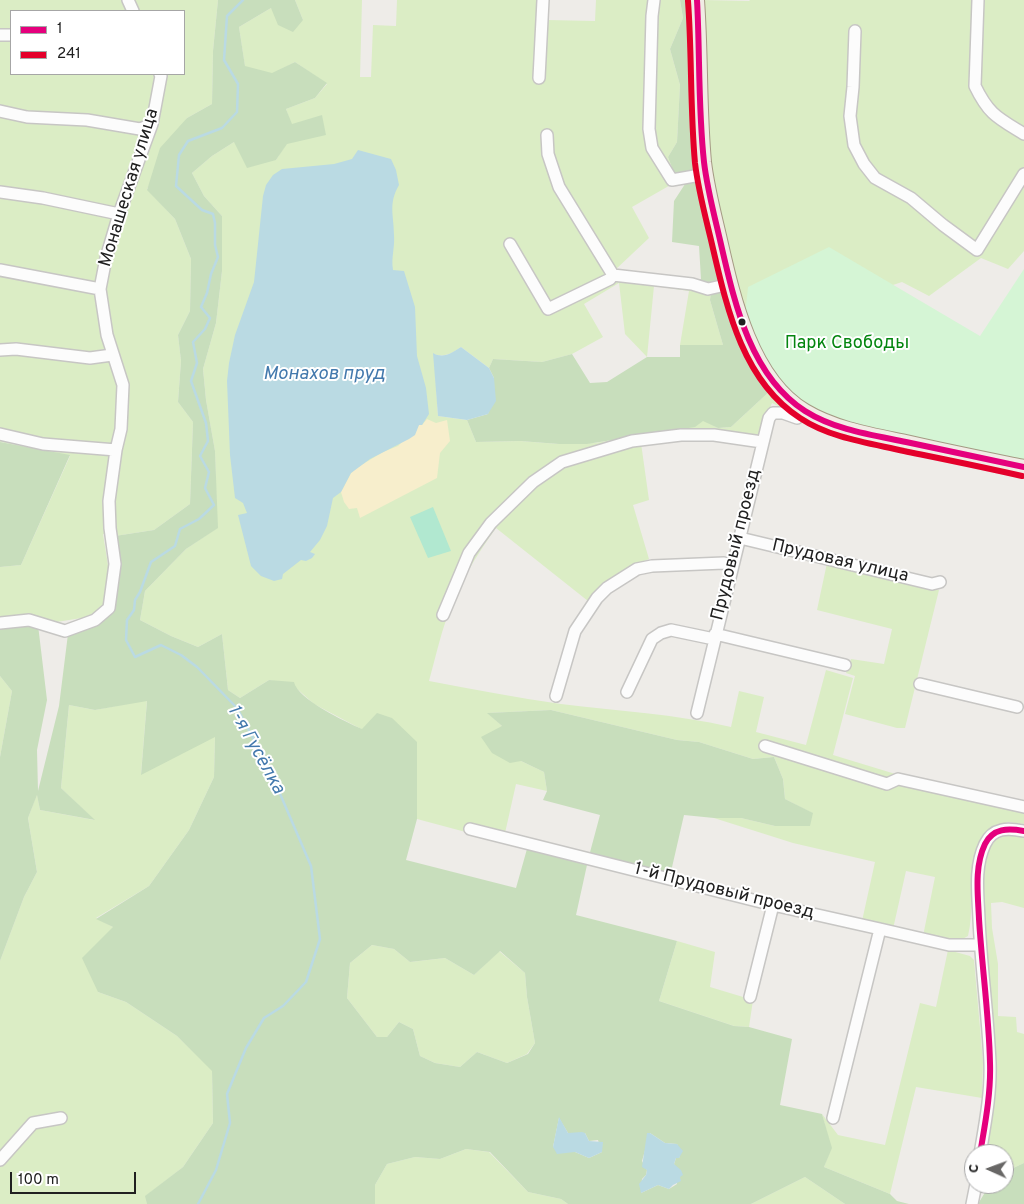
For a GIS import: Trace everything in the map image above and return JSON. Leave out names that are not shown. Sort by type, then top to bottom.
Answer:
[{"type":"main road","points":[[697,0],[702,125],[706,174],[712,205],[730,284],[754,350],[782,394],[804,410],[824,421],[869,434],[1024,467]]},
{"type":"street","points":[[539,78],[543,0]]},
{"type":"street","points":[[654,0],[649,129],[652,148],[672,180],[706,174]]},
{"type":"street","points":[[978,0],[975,86],[994,116],[1024,134]]},
{"type":"street","points":[[855,31],[850,116],[854,145],[864,164],[875,178],[911,198],[977,250],[1024,174]]},
{"type":"street","name":"Монашеская улица","points":[[0,623],[29,620],[66,631],[95,620],[109,608],[116,564],[108,501],[121,429],[122,385],[107,334],[100,289],[106,258],[119,214],[152,124],[160,75]]},
{"type":"street","points":[[0,111],[27,117],[87,120],[140,129],[152,124]]},
{"type":"street","points":[[546,135],[548,154],[559,186],[613,275]]},
{"type":"street","points":[[0,192],[43,198],[119,214]]},
{"type":"street","points":[[510,244],[548,309],[610,280],[613,275]]},
{"type":"street","points":[[0,270],[100,289]]},
{"type":"street","points":[[613,275],[692,284],[708,289],[722,288],[730,284]]},
{"type":"street","points":[[0,350],[26,350],[90,358],[112,355]]},
{"type":"street","name":"Прудовый проезд","points":[[697,713],[769,418],[773,413],[783,413],[797,418],[804,410]]},
{"type":"street","points":[[0,434],[43,444],[116,450]]},
{"type":"street","points":[[443,615],[469,553],[491,523],[534,482],[562,462],[632,441],[681,435],[714,435],[762,442]]},
{"type":"street","name":"Прудовая улица","points":[[740,538],[932,584],[940,582]]},
{"type":"street","points":[[556,696],[575,631],[597,598],[607,588],[636,570],[652,566],[724,563],[733,565]]},
{"type":"street","points":[[626,692],[652,639],[671,630],[715,636],[845,665]]},
{"type":"street","points":[[920,684],[1017,707]]},
{"type":"street","points":[[766,746],[887,784],[898,779],[1024,807]]},
{"type":"street","name":"1-й Прудовый проезд","points":[[470,829],[773,905],[948,945],[980,945]]},
{"type":"street","points":[[981,1144],[988,1100],[990,1064],[980,945],[977,886],[979,861],[986,843],[992,834],[1002,829],[1024,831]]},
{"type":"street","points":[[750,997],[773,905]]},
{"type":"street","points":[[833,1118],[880,929]]},
{"type":"street","points":[[0,1160],[33,1123],[61,1118]]},
{"type":"green space","points":[[0,0],[218,0],[213,51],[212,104],[187,118],[147,189],[175,219],[191,259],[190,311],[178,335],[181,361],[178,402],[193,422],[190,504],[154,530],[115,536],[103,534],[109,586],[106,602],[94,616],[38,625],[0,627],[0,567],[21,565],[70,456],[0,442]]},
{"type":"green space","points":[[218,0],[295,0],[303,20],[293,32],[278,25],[271,8],[239,27],[245,66],[272,73],[295,62],[327,83],[315,98],[286,109],[292,124],[322,115],[326,135],[287,144],[276,160],[247,168],[234,142],[212,156],[192,173],[204,196],[222,216],[222,271],[216,323],[203,369],[206,400],[215,451],[218,528],[186,549],[145,591],[140,620],[198,647],[222,634],[228,690],[240,698],[269,680],[294,682],[297,689],[304,696],[334,716],[362,729],[377,713],[392,718],[417,742],[417,819],[406,860],[516,888],[527,849],[587,865],[576,915],[677,941],[659,1001],[734,1026],[749,1027],[792,1039],[780,1105],[822,1114],[832,1148],[824,1167],[890,1194],[897,1201],[909,1204],[845,1204],[805,1177],[751,1204],[568,1204],[561,1199],[528,1192],[490,1152],[466,1149],[440,1159],[415,1157],[387,1164],[375,1185],[375,1204],[147,1204],[145,1196],[183,1167],[213,1123],[212,1071],[177,1036],[126,1002],[98,992],[82,958],[113,927],[96,919],[149,886],[189,830],[214,777],[215,737],[141,775],[147,701],[95,710],[69,705],[61,788],[95,820],[40,810],[37,795],[28,818],[37,872],[24,897],[0,961],[0,757],[12,691],[0,676],[0,627],[38,625],[47,700],[37,750],[38,791],[59,706],[68,634],[100,624],[112,611],[115,536],[154,530],[190,504],[193,422],[178,402],[181,361],[178,335],[190,311],[191,259],[175,219],[147,190],[160,148],[187,118],[212,104],[213,51]],"holes":[[[372,945],[394,949],[410,962],[445,958],[474,975],[500,951],[525,973],[535,1043],[528,1054],[507,1063],[477,1052],[460,1067],[435,1063],[420,1056],[413,1029],[399,1022],[387,1037],[377,1037],[347,998],[350,963]],[[559,1118],[568,1133],[585,1133],[589,1141],[598,1140],[602,1152],[589,1158],[575,1152],[553,1147]],[[650,1133],[665,1143],[677,1144],[680,1155],[679,1158],[676,1158],[674,1164],[677,1184],[669,1189],[658,1185],[641,1193],[642,1179],[646,1175],[647,1170],[642,1161]]]},
{"type":"green space","points":[[295,0],[362,0],[360,77],[371,77],[373,25],[396,26],[397,0],[548,0],[547,20],[595,21],[596,0],[680,0],[683,18],[670,49],[680,85],[677,142],[668,157],[675,176],[674,183],[632,207],[649,238],[614,271],[711,291],[710,300],[723,345],[680,345],[689,291],[654,286],[647,357],[625,334],[619,283],[584,304],[603,337],[572,354],[542,362],[493,359],[489,368],[461,347],[448,354],[434,354],[438,416],[467,420],[476,442],[520,441],[559,444],[595,443],[646,434],[703,420],[718,428],[731,427],[771,390],[787,407],[784,409],[772,403],[758,436],[750,441],[713,438],[641,443],[649,500],[633,505],[649,559],[616,577],[588,601],[496,528],[462,582],[451,605],[429,681],[544,702],[668,716],[731,727],[739,691],[764,697],[756,732],[806,745],[826,670],[853,678],[833,755],[902,776],[1024,805],[1024,824],[1008,822],[989,830],[976,854],[968,936],[952,941],[923,936],[935,877],[906,871],[893,929],[862,921],[875,862],[793,843],[714,818],[741,818],[775,826],[812,813],[785,799],[783,779],[774,757],[753,759],[699,742],[677,740],[551,710],[488,713],[502,726],[521,761],[544,772],[547,791],[516,784],[503,842],[417,819],[417,743],[363,730],[314,704],[295,687],[269,680],[240,698],[228,690],[222,634],[198,647],[140,620],[145,591],[186,549],[217,528],[215,451],[206,400],[203,369],[216,323],[222,271],[222,216],[204,196],[192,173],[212,156],[234,142],[276,160],[289,136],[290,124],[286,109],[315,98],[327,84],[295,62],[272,74],[245,67],[239,27],[271,8],[303,20]]},
{"type":"green space","points":[[680,0],[692,0],[697,161],[695,168],[691,172],[675,176],[668,157],[677,142],[680,85],[670,49],[683,18]]},
{"type":"green space","points":[[703,0],[1024,0],[1024,251],[1008,269],[981,258],[929,296],[902,282],[827,307],[745,316],[710,171]]},
{"type":"green space","points":[[695,178],[701,181],[724,279],[715,286],[692,280],[701,279],[699,246],[672,242],[674,201],[687,181]]},
{"type":"green space","name":"Парк Свободы","points":[[829,247],[980,336],[1024,269],[1024,464],[829,418],[786,392],[758,348],[745,316],[748,287]]},
{"type":"green space","points":[[711,291],[726,294],[762,377],[771,390],[731,427],[718,428],[703,421],[695,427],[587,444],[520,441],[476,442],[467,420],[488,414],[494,378],[489,368],[493,359],[542,362],[572,354],[590,383],[607,382],[647,357],[680,357],[680,345],[723,345],[710,300]]},
{"type":"green space","points":[[0,442],[70,455],[21,565],[0,567]]},
{"type":"green space","points":[[433,507],[451,551],[428,558],[410,517]]},
{"type":"green space","points":[[827,563],[939,590],[905,728],[897,728],[845,714],[855,676],[846,673],[851,659],[884,664],[892,629],[817,610]]},
{"type":"green space","points":[[0,676],[12,691],[0,757]]},
{"type":"green space","points":[[147,700],[141,774],[215,736],[214,777],[189,830],[149,886],[96,918],[113,927],[98,992],[126,1002],[177,1036],[212,1070],[213,1123],[183,1167],[146,1196],[147,1204],[0,1204],[0,961],[24,897],[37,872],[28,818],[37,794],[40,810],[94,820],[61,788],[69,705],[95,710]]},
{"type":"green space","points":[[551,710],[677,740],[699,742],[753,759],[774,757],[783,779],[785,799],[813,813],[810,826],[775,826],[741,818],[684,815],[670,876],[589,856],[600,815],[543,800],[547,791],[544,772],[521,761],[510,763],[492,753],[481,737],[502,726],[487,713]]},
{"type":"green space","points":[[1004,834],[1024,837],[1024,908],[1002,902],[991,903],[992,928],[998,964],[998,1016],[1016,1017],[1017,1032],[1024,1034],[1024,1163],[1014,1168],[1014,1144],[986,1144],[983,888],[986,857],[992,844]]},
{"type":"green space","points":[[677,941],[715,952],[710,987],[753,1000],[749,1027],[734,1026],[659,1001]]},
{"type":"green space","points":[[372,945],[394,949],[410,962],[445,958],[474,975],[499,951],[525,973],[535,1043],[527,1054],[507,1063],[477,1052],[460,1067],[435,1063],[420,1056],[413,1029],[399,1022],[387,1037],[377,1037],[347,998],[350,963]]},
{"type":"green space","points":[[948,950],[970,956],[974,960],[983,1062],[982,1098],[916,1087],[890,1194],[824,1167],[831,1148],[822,1114],[838,1135],[885,1145],[920,1003],[936,1007]]},
{"type":"green space","points":[[466,1149],[489,1152],[528,1192],[561,1199],[568,1204],[375,1204],[375,1185],[387,1164],[415,1157],[440,1159]]},
{"type":"green space","points":[[1024,1163],[1024,1204],[978,1204],[984,1194],[1014,1194],[1014,1168]]},
{"type":"green space","points":[[805,1177],[845,1204],[751,1204]]},
{"type":"sand","points":[[427,419],[436,423],[447,420],[450,441],[440,453],[437,478],[360,518],[357,508],[349,509],[344,502],[341,492],[351,473],[383,452],[398,446]]},
{"type":"water","name":"Монахов пруд","points":[[358,150],[391,159],[396,170],[399,185],[392,210],[393,270],[404,271],[415,307],[417,356],[426,388],[429,414],[422,425],[419,425],[415,435],[370,459],[351,473],[341,492],[333,498],[327,526],[320,540],[310,552],[315,554],[306,561],[301,560],[283,574],[282,579],[274,581],[261,576],[251,566],[238,515],[247,513],[243,503],[235,498],[230,455],[227,381],[229,363],[235,335],[254,282],[263,196],[266,185],[273,175],[282,169],[334,164],[352,159]]},
{"type":"water","points":[[461,347],[489,368],[494,378],[496,401],[488,414],[467,420],[438,416],[433,353],[444,355]]},
{"type":"water","points":[[559,1117],[568,1133],[582,1132],[585,1133],[589,1141],[603,1142],[602,1152],[589,1158],[575,1152],[557,1154],[553,1147]]},
{"type":"water","points":[[647,1133],[665,1143],[677,1144],[683,1151],[679,1158],[676,1158],[674,1164],[681,1170],[683,1175],[680,1177],[681,1181],[669,1189],[658,1185],[641,1193],[639,1184],[646,1175],[647,1170],[642,1167]]},
{"type":"waterway","name":"1-я Гусёлка","points":[[198,1204],[216,1170],[230,1123],[227,1094],[246,1048],[264,1018],[283,1006],[306,982],[320,939],[311,866],[269,768],[237,708],[197,667],[181,655],[161,645],[135,657],[126,640],[127,620],[134,610],[135,600],[140,592],[151,562],[175,546],[180,529],[199,519],[214,505],[205,488],[209,472],[200,456],[208,441],[206,423],[191,381],[197,363],[193,342],[205,329],[210,318],[201,307],[218,257],[215,245],[215,223],[213,214],[202,210],[176,186],[179,155],[188,141],[222,128],[237,112],[238,84],[224,60],[227,16],[243,0]]},
{"type":"transit line","name":"1","points":[[697,0],[701,122],[704,162],[709,191],[738,311],[757,357],[770,378],[786,396],[805,411],[829,423],[867,434],[1024,467]]},
{"type":"transit line","name":"241","points":[[688,1],[693,143],[700,192],[730,314],[739,339],[763,383],[780,402],[800,418],[837,435],[1022,476]]},
{"type":"transit line","name":"1","points":[[982,1144],[990,1075],[978,900],[979,862],[985,844],[992,835],[1001,830],[1024,831]]}]
